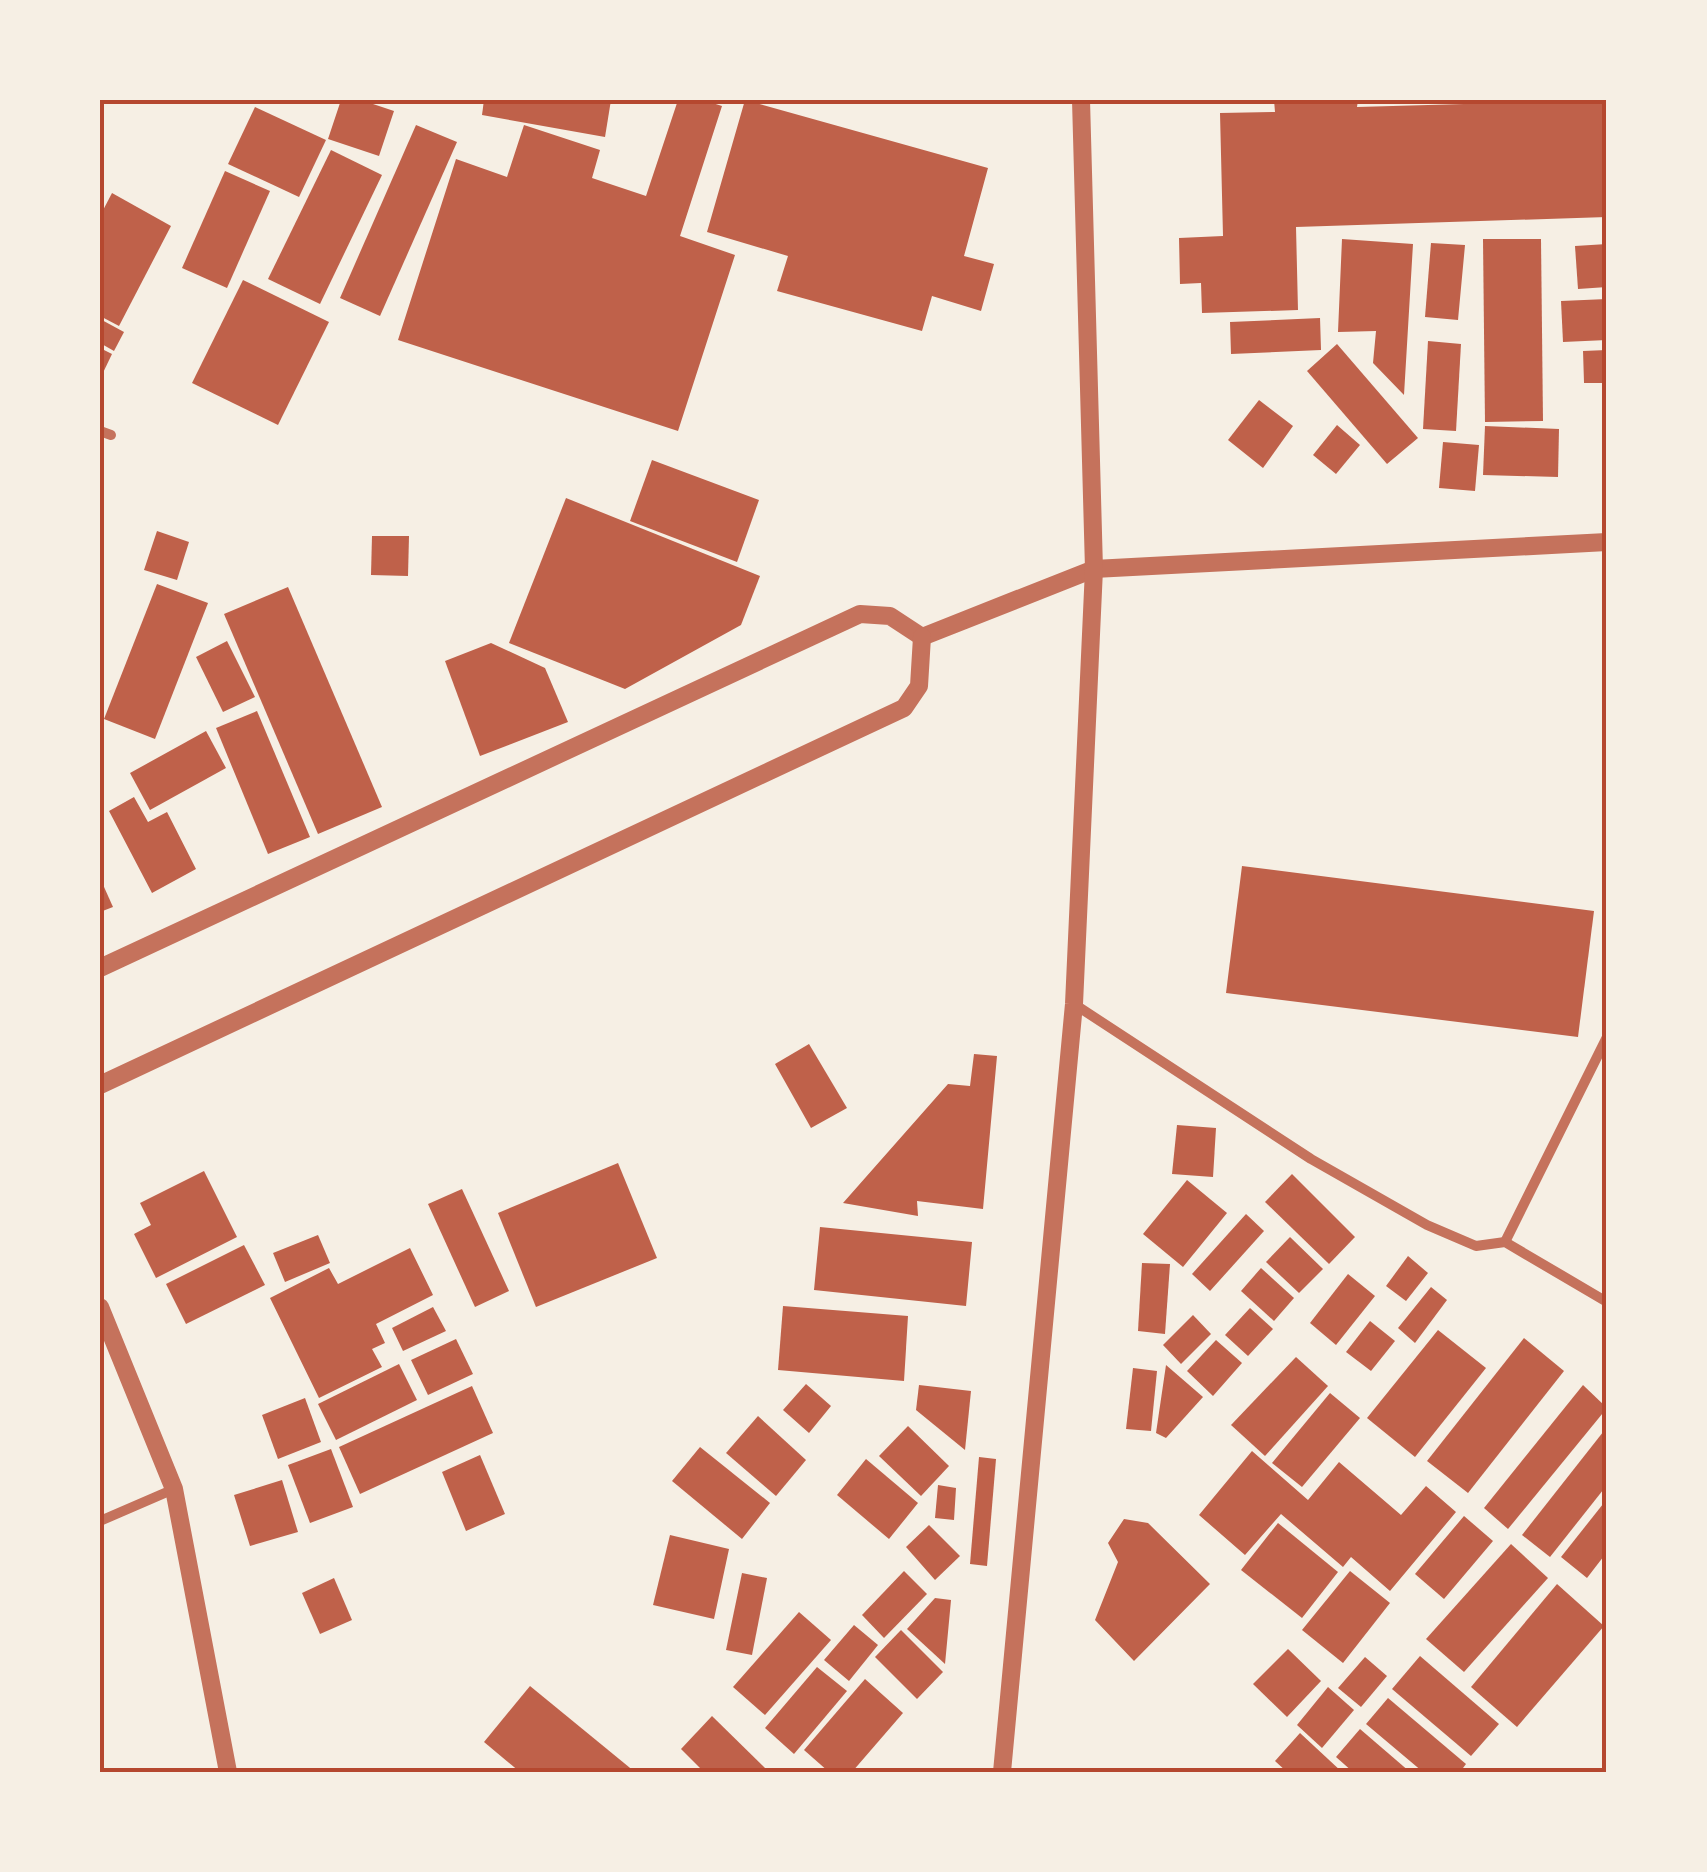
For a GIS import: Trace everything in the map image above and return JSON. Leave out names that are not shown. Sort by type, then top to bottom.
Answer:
[{"type":"street","points":[[1002,1772],[1074,1004],[1094,568],[1081,100]]},
{"type":"street","points":[[922,637],[1094,568],[1607,542]]},
{"type":"street","points":[[100,968],[860,614],[890,616],[922,637]]},
{"type":"street","points":[[100,1084],[904,708],[919,686],[922,637]]},
{"type":"street","points":[[1074,1004],[1311,1158],[1426,1226],[1476,1246],[1505,1242],[1607,1302]]},
{"type":"street","points":[[1505,1242],[1607,1036]]},
{"type":"street","points":[[100,1307],[174,1489],[228,1772]]},
{"type":"street","points":[[100,1520],[174,1489]]},
{"type":"building","points":[[341,100],[361,100],[394,111],[379,156],[328,139]]},
{"type":"building","points":[[484,100],[611,100],[605,137],[482,115]]},
{"type":"building","points":[[678,100],[703,100],[722,106],[680,236],[735,255],[678,431],[398,340],[456,159],[507,177],[524,125],[600,150],[592,178],[646,196]]},
{"type":"building","points":[[745,100],[988,168],[964,256],[994,264],[981,311],[932,296],[922,331],[777,291],[788,256],[707,232]]},
{"type":"building","points":[[1274,100],[1358,100],[1357,107],[1607,100],[1607,217],[1296,227],[1298,310],[1202,313],[1201,283],[1180,284],[1179,238],[1223,236],[1220,113],[1275,112]]},
{"type":"building","points":[[255,107],[326,140],[299,197],[228,164]]},
{"type":"building","points":[[416,125],[457,142],[380,316],[340,298]]},
{"type":"building","points":[[331,150],[382,175],[320,304],[268,279]]},
{"type":"building","points":[[225,171],[270,191],[227,288],[182,268]]},
{"type":"building","points":[[112,193],[171,226],[119,326],[100,316],[100,216]]},
{"type":"building","points":[[1342,239],[1413,244],[1404,395],[1373,363],[1376,331],[1338,332]]},
{"type":"building","points":[[1483,239],[1541,239],[1543,421],[1485,422]]},
{"type":"building","points":[[1431,243],[1465,245],[1458,320],[1425,317]]},
{"type":"building","points":[[1607,244],[1607,287],[1578,289],[1575,246]]},
{"type":"building","points":[[243,280],[329,322],[278,425],[192,383]]},
{"type":"building","points":[[1607,299],[1607,340],[1563,342],[1561,301]]},
{"type":"building","points":[[1320,318],[1321,350],[1231,354],[1230,322]]},
{"type":"building","points":[[100,319],[124,332],[114,351],[100,343]]},
{"type":"building","points":[[1428,341],[1461,344],[1456,431],[1423,429]]},
{"type":"building","points":[[1337,344],[1418,438],[1387,464],[1307,371]]},
{"type":"building","points":[[100,348],[112,354],[100,379]]},
{"type":"building","points":[[1607,350],[1607,383],[1584,383],[1583,351]]},
{"type":"building","points":[[1259,400],[1293,426],[1263,468],[1228,440]]},
{"type":"building","points":[[1337,425],[1360,445],[1336,474],[1313,455]]},
{"type":"building","points":[[1485,426],[1559,429],[1558,477],[1483,475]]},
{"type":"building","points":[[1443,442],[1479,445],[1475,491],[1439,488]]},
{"type":"building","points":[[652,460],[759,500],[737,562],[630,521]]},
{"type":"building","points":[[566,498],[760,576],[741,625],[625,689],[509,643]]},
{"type":"building","points":[[157,531],[189,542],[177,580],[144,570]]},
{"type":"building","points":[[372,536],[409,536],[408,576],[371,575]]},
{"type":"building","points":[[157,584],[208,603],[155,739],[104,719]]},
{"type":"building","points":[[288,587],[382,807],[318,834],[224,614]]},
{"type":"building","points":[[227,641],[255,697],[223,712],[196,657]]},
{"type":"building","points":[[491,643],[545,668],[568,722],[480,756],[445,661]]},
{"type":"building","points":[[257,711],[310,837],[268,854],[216,728]]},
{"type":"building","points":[[206,731],[226,768],[150,810],[130,773]]},
{"type":"building","points":[[134,797],[148,822],[167,812],[196,869],[152,893],[109,811]]},
{"type":"building","points":[[1242,866],[1594,911],[1578,1037],[1226,993]]},
{"type":"building","points":[[100,878],[113,907],[100,912]]},
{"type":"building","points":[[809,1044],[847,1108],[811,1128],[775,1064]]},
{"type":"building","points":[[974,1054],[997,1056],[983,1209],[917,1201],[918,1216],[843,1203],[948,1084],[970,1086]]},
{"type":"building","points":[[1177,1125],[1216,1128],[1213,1177],[1172,1174]]},
{"type":"building","points":[[618,1163],[657,1258],[536,1307],[498,1213]]},
{"type":"building","points":[[204,1171],[237,1237],[156,1278],[134,1234],[151,1225],[140,1203]]},
{"type":"building","points":[[1292,1174],[1355,1237],[1329,1264],[1265,1202]]},
{"type":"building","points":[[1187,1180],[1227,1213],[1183,1267],[1143,1234]]},
{"type":"building","points":[[462,1189],[509,1291],[475,1307],[428,1204]]},
{"type":"building","points":[[1246,1214],[1264,1231],[1210,1291],[1192,1274]]},
{"type":"building","points":[[820,1227],[972,1242],[966,1306],[814,1290]]},
{"type":"building","points":[[318,1235],[330,1263],[285,1282],[273,1253]]},
{"type":"building","points":[[1290,1237],[1323,1269],[1299,1293],[1266,1262]]},
{"type":"building","points":[[244,1245],[265,1285],[186,1324],[166,1284]]},
{"type":"building","points":[[410,1248],[433,1295],[376,1324],[385,1343],[372,1349],[382,1367],[319,1398],[270,1298],[329,1268],[338,1284]]},
{"type":"building","points":[[1408,1256],[1428,1273],[1406,1301],[1386,1286]]},
{"type":"building","points":[[1142,1263],[1170,1264],[1165,1334],[1138,1331]]},
{"type":"building","points":[[1261,1268],[1294,1298],[1274,1321],[1241,1291]]},
{"type":"building","points":[[1348,1274],[1375,1296],[1336,1345],[1310,1323]]},
{"type":"building","points":[[1431,1287],[1447,1300],[1415,1343],[1398,1328]]},
{"type":"building","points":[[783,1306],[908,1316],[904,1381],[778,1370]]},
{"type":"building","points":[[433,1307],[446,1331],[403,1351],[392,1328]]},
{"type":"building","points":[[1250,1308],[1273,1329],[1248,1356],[1225,1335]]},
{"type":"building","points":[[1193,1315],[1211,1334],[1181,1364],[1163,1345]]},
{"type":"building","points":[[1370,1321],[1395,1341],[1371,1371],[1346,1352]]},
{"type":"building","points":[[1438,1330],[1486,1368],[1415,1457],[1367,1418]]},
{"type":"building","points":[[1524,1338],[1564,1371],[1468,1493],[1427,1461]]},
{"type":"building","points":[[456,1339],[473,1374],[428,1395],[411,1360]]},
{"type":"building","points":[[1216,1340],[1242,1363],[1213,1396],[1187,1371]]},
{"type":"building","points":[[1296,1357],[1328,1386],[1265,1456],[1231,1425]]},
{"type":"building","points":[[399,1364],[417,1400],[336,1440],[318,1404]]},
{"type":"building","points":[[1166,1365],[1203,1397],[1166,1438],[1156,1433]]},
{"type":"building","points":[[1133,1368],[1157,1371],[1151,1431],[1126,1429]]},
{"type":"building","points":[[806,1384],[831,1406],[809,1433],[783,1410]]},
{"type":"building","points":[[919,1385],[971,1391],[965,1450],[916,1410]]},
{"type":"building","points":[[1583,1385],[1607,1408],[1508,1529],[1484,1508]]},
{"type":"building","points":[[472,1386],[493,1433],[360,1494],[339,1447]]},
{"type":"building","points":[[1330,1393],[1360,1418],[1302,1487],[1272,1463]]},
{"type":"building","points":[[305,1398],[321,1442],[278,1459],[262,1415]]},
{"type":"building","points":[[758,1416],[806,1460],[776,1496],[726,1453]]},
{"type":"building","points":[[908,1426],[949,1466],[921,1496],[879,1456]]},
{"type":"building","points":[[1607,1427],[1607,1485],[1550,1557],[1522,1535]]},
{"type":"building","points":[[700,1447],[770,1503],[742,1539],[672,1481]]},
{"type":"building","points":[[331,1449],[353,1507],[310,1523],[288,1465]]},
{"type":"building","points":[[1252,1451],[1308,1500],[1339,1462],[1401,1515],[1426,1486],[1456,1512],[1390,1591],[1351,1557],[1343,1567],[1281,1514],[1245,1555],[1199,1515]]},
{"type":"building","points":[[480,1455],[505,1514],[466,1531],[442,1472]]},
{"type":"building","points":[[979,1457],[996,1459],[987,1566],[970,1564]]},
{"type":"building","points":[[866,1459],[918,1503],[889,1539],[837,1495]]},
{"type":"building","points":[[282,1480],[298,1532],[250,1546],[234,1495]]},
{"type":"building","points":[[938,1485],[956,1488],[954,1520],[935,1518]]},
{"type":"building","points":[[1607,1499],[1607,1552],[1587,1578],[1561,1557]]},
{"type":"building","points":[[1464,1516],[1493,1541],[1444,1599],[1415,1574]]},
{"type":"building","points":[[1124,1519],[1148,1523],[1210,1584],[1134,1661],[1095,1620],[1118,1562],[1108,1543]]},
{"type":"building","points":[[1278,1523],[1338,1572],[1302,1618],[1241,1570]]},
{"type":"building","points":[[929,1525],[960,1556],[935,1580],[906,1547]]},
{"type":"building","points":[[670,1535],[729,1549],[714,1619],[653,1605]]},
{"type":"building","points":[[1511,1544],[1548,1578],[1464,1672],[1426,1639]]},
{"type":"building","points":[[904,1571],[927,1594],[884,1638],[862,1615]]},
{"type":"building","points":[[1350,1571],[1390,1603],[1343,1663],[1302,1630]]},
{"type":"building","points":[[742,1573],[767,1578],[752,1655],[726,1650]]},
{"type":"building","points":[[334,1578],[352,1620],[320,1634],[302,1593]]},
{"type":"building","points":[[1557,1584],[1604,1626],[1517,1727],[1471,1687]]},
{"type":"building","points":[[935,1598],[951,1600],[945,1664],[907,1629]]},
{"type":"building","points":[[799,1612],[831,1640],[765,1715],[733,1687]]},
{"type":"building","points":[[854,1625],[878,1645],[849,1681],[824,1660]]},
{"type":"building","points":[[901,1630],[943,1672],[917,1699],[875,1657]]},
{"type":"building","points":[[1288,1649],[1321,1681],[1287,1717],[1253,1684]]},
{"type":"building","points":[[1420,1656],[1499,1724],[1471,1756],[1392,1689]]},
{"type":"building","points":[[1365,1657],[1387,1676],[1361,1707],[1338,1688]]},
{"type":"building","points":[[817,1667],[847,1691],[794,1754],[765,1728]]},
{"type":"building","points":[[865,1679],[903,1713],[852,1772],[829,1772],[804,1750]]},
{"type":"building","points":[[530,1686],[635,1772],[520,1772],[484,1742]]},
{"type":"building","points":[[1328,1687],[1354,1710],[1322,1748],[1297,1725]]},
{"type":"building","points":[[1388,1698],[1466,1764],[1460,1772],[1423,1772],[1366,1724]]},
{"type":"building","points":[[712,1716],[769,1772],[704,1772],[681,1749]]},
{"type":"building","points":[[1360,1729],[1410,1772],[1353,1772],[1336,1757]]},
{"type":"building","points":[[1300,1733],[1342,1772],[1287,1772],[1275,1761]]}]
